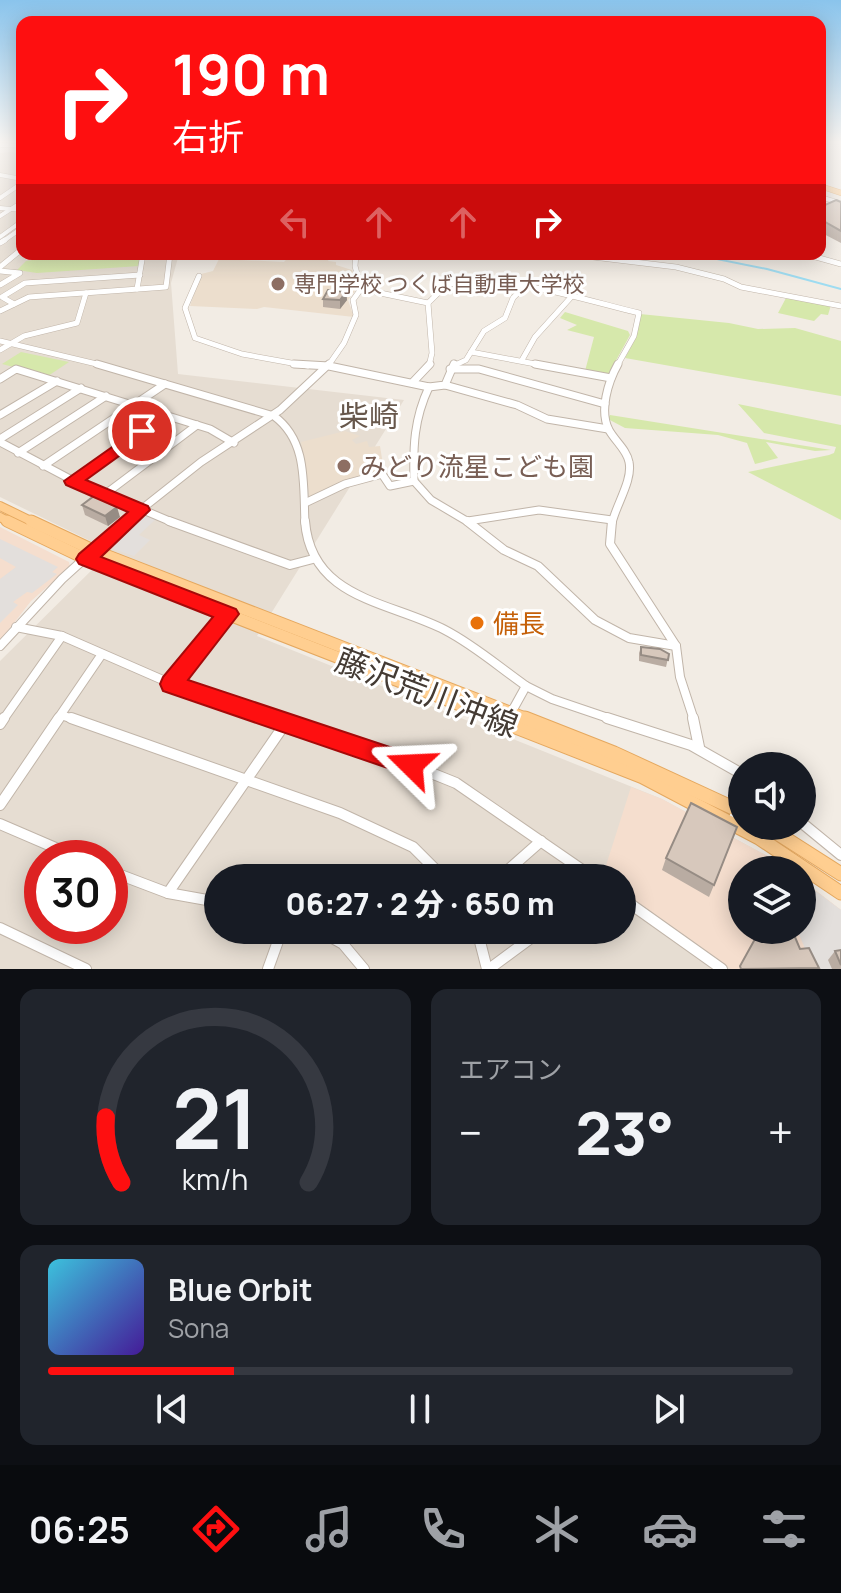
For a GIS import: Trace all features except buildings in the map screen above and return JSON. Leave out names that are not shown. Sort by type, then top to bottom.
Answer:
[{"type":"main road","name":"藤沢荒川沖線","points":[[0,506],[90,555],[511,713],[663,774],[728,806]]},
{"type":"main road","name":"藤沢荒川沖線","points":[[0,517],[228,614],[728,807]]},
{"type":"main road","name":"藤沢荒川沖線","points":[[774,840],[841,893]]},
{"type":"main road","points":[[788,840],[841,874]]},
{"type":"street","points":[[0,216],[16,206]]},
{"type":"street","points":[[0,208],[16,209]]},
{"type":"street","points":[[0,269],[16,254]]},
{"type":"street","points":[[137,289],[142,260]]},
{"type":"street","points":[[0,311],[29,297],[166,287],[169,260]]},
{"type":"street","points":[[356,260],[361,289]]},
{"type":"street","points":[[618,260],[676,267],[724,279],[741,287],[841,306]]},
{"type":"street","points":[[0,269],[20,273],[0,285]]},
{"type":"street","points":[[14,304],[2,297],[25,283],[140,275]]},
{"type":"street","points":[[199,276],[185,308],[195,338],[214,347],[270,361],[323,368],[329,366],[429,387],[445,385],[517,405],[547,419],[608,429]]},
{"type":"street","points":[[413,382],[431,365],[434,355],[428,335],[428,303],[448,284],[487,281],[572,296],[639,313],[634,336],[611,378],[605,404],[608,429],[629,458],[630,468],[612,520],[610,544],[676,646],[680,677],[699,747]]},
{"type":"street","points":[[445,385],[454,363],[466,360],[484,331],[505,318],[513,298],[524,287]]},
{"type":"street","points":[[361,289],[428,303]]},
{"type":"street","points":[[0,646],[34,604],[141,510],[178,479],[274,416],[329,366],[353,324],[356,315],[353,298],[361,289]]},
{"type":"street","points":[[3,345],[24,336],[77,323],[86,293]]},
{"type":"street","points":[[522,360],[535,337],[572,296]]},
{"type":"street","points":[[3,345],[90,362],[274,416],[287,423],[295,437],[313,559],[322,572],[337,583],[444,629],[555,703],[699,747],[728,765]]},
{"type":"street","points":[[471,352],[611,378]]},
{"type":"street","points":[[0,379],[16,369],[197,425],[234,443]]},
{"type":"street","points":[[450,369],[479,369],[605,404]]},
{"type":"street","points":[[0,415],[57,381]]},
{"type":"street","points":[[43,466],[165,384]]},
{"type":"street","points":[[429,387],[419,409],[413,437],[414,481],[431,500],[468,521],[504,550],[538,566],[604,625],[644,642],[676,646]]},
{"type":"street","points":[[81,388],[0,441],[73,481],[141,510],[290,565],[313,559]]},
{"type":"street","points":[[18,453],[106,396]]},
{"type":"street","points":[[73,481],[165,415]]},
{"type":"street","points":[[104,495],[197,425]]},
{"type":"street","points":[[305,503],[367,476],[382,474],[390,486],[414,481]]},
{"type":"street","points":[[468,521],[539,510],[612,520]]},
{"type":"street","points":[[172,684],[228,614]]},
{"type":"street","points":[[16,627],[62,636],[172,684],[287,721],[456,783],[574,864]]},
{"type":"street","points":[[0,724],[62,636]]},
{"type":"street","points":[[0,805],[102,654]]},
{"type":"street","points":[[511,713],[526,686]]},
{"type":"street","points":[[61,715],[340,813],[413,847],[430,864]]},
{"type":"street","points":[[168,893],[287,721]]},
{"type":"street","points":[[0,824],[37,840]]},
{"type":"street","points":[[816,834],[841,855]]},
{"type":"street","points":[[515,864],[541,841]]},
{"type":"street","points":[[128,878],[168,893],[204,899]]},
{"type":"street","points":[[636,908],[722,969]]},
{"type":"street","points":[[0,928],[85,969]]},
{"type":"street","points":[[268,969],[277,944]]},
{"type":"street","points":[[343,944],[364,969]]},
{"type":"street","points":[[481,944],[488,969],[523,944]]},
{"type":"shaded area","points":[[0,187],[16,187],[16,260],[177,260],[171,283],[178,374],[404,400],[257,636],[662,799],[728,835],[728,840],[738,840],[767,856],[728,856],[728,944],[816,944],[816,891],[841,910],[841,969],[0,969],[0,661],[111,551],[0,497]]},
{"type":"shaded area","name":"専門学校 つくば自動車大学校","points":[[218,260],[328,260],[352,270],[359,286],[348,300],[354,317],[264,307],[190,306],[201,274],[213,271]]},
{"type":"shaded area","name":"みどり流星こども園","points":[[345,431],[360,436],[352,440],[356,444],[367,441],[369,447],[380,446],[384,471],[364,475],[310,499],[301,442]]},
{"type":"shaded area","points":[[147,515],[156,519],[139,535],[150,540],[134,556],[113,549],[112,544]]},
{"type":"shaded area","points":[[0,527],[69,562],[70,567],[31,601],[0,641]]},
{"type":"shaded area","points":[[0,539],[58,567],[52,572],[57,574],[32,593],[27,592],[13,602],[18,605],[0,623],[0,579],[16,567],[0,558]]},
{"type":"shaded area","points":[[631,787],[662,799],[728,835],[728,840],[738,840],[767,856],[728,856],[728,944],[816,944],[816,891],[841,910],[841,928],[822,960],[826,969],[731,969],[636,901],[636,864],[606,864]]},
{"type":"shaded area","points":[[816,891],[841,910],[841,958],[829,960],[832,969],[814,969],[803,944],[816,944]]},
{"type":"green space","points":[[140,260],[139,266],[37,273],[17,270],[26,261]]},
{"type":"green space","points":[[786,298],[831,305],[828,315],[821,314],[814,321],[778,313]]},
{"type":"green space","points":[[565,312],[628,331],[630,335],[608,375],[585,371],[594,337],[567,330],[577,325],[560,318]]},
{"type":"green space","points":[[640,314],[758,329],[795,328],[841,341],[841,396],[625,358],[636,337]]},
{"type":"green space","points":[[21,352],[69,362],[48,376],[2,364]]},
{"type":"green space","points":[[738,404],[841,425],[841,520],[748,472],[829,455],[834,453],[836,447],[764,433]]},
{"type":"green space","points":[[610,415],[831,450],[815,451],[766,442],[778,458],[755,464],[747,443],[718,435],[625,428],[608,419]]},
{"type":"waterway","points":[[722,260],[841,289]]},
{"type":"place","name":"専門学校 つくば自動車大学校","points":[[278,284]]},
{"type":"place","name":"みどり流星こども園","points":[[344,466]]},
{"type":"place","name":"備長","points":[[477,623]]},
{"type":"district","name":"柴崎","points":[[369,415]]},
{"type":"route","points":[[142,431],[73,481],[141,510],[86,559],[228,614],[172,684],[411,765]]}]
